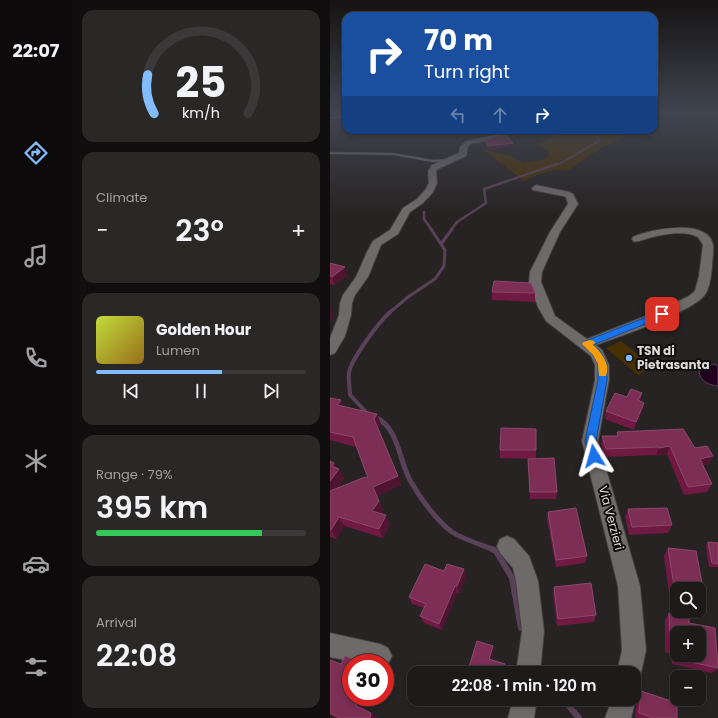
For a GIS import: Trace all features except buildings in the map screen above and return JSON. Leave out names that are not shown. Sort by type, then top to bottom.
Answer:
[{"type":"street","points":[[330,350],[338,336],[345,315],[346,303],[349,295],[362,277],[372,252],[378,243],[394,232],[406,210],[420,201],[430,190],[433,183],[432,171],[435,167],[463,154],[464,147]]},
{"type":"street","name":"Via Verzieri","points":[[536,188],[566,194],[570,196],[573,204],[555,232],[536,272],[536,287],[550,318],[597,353],[602,364],[602,380],[590,441],[629,586],[634,650],[631,666]]},
{"type":"street","points":[[586,344],[662,314],[691,300],[700,293],[703,285],[708,244],[700,234],[694,232],[658,232],[636,239]]},
{"type":"street","points":[[507,546],[522,563],[527,581],[533,631],[529,666]]},
{"type":"street","points":[[330,645],[371,654]]},
{"type":"street","points":[[521,718],[524,706]]},
{"type":"street","points":[[618,718],[622,706]]},
{"type":"lane","points":[[330,153],[393,154],[433,161],[454,159]]},
{"type":"shaded area","points":[[541,147],[604,147],[567,171],[551,171],[539,174],[524,181],[482,149],[509,155],[523,163],[542,160],[547,157],[549,153]]},
{"type":"shaded area","name":"TSN di Pietrasanta","points":[[621,341],[653,367],[638,375],[606,348]]},
{"type":"shaded area","points":[[713,364],[718,366],[718,386],[704,381],[699,372]]},
{"type":"waterway","points":[[554,165],[561,163],[589,147]]},
{"type":"waterway","points":[[451,230],[457,222],[486,203],[484,189],[554,165]]},
{"type":"waterway","points":[[424,212],[424,219],[432,230]]},
{"type":"waterway","points":[[431,229],[441,244]]},
{"type":"waterway","points":[[441,244],[452,229]]},
{"type":"waterway","points":[[389,313],[408,297],[435,279],[444,266],[445,250],[441,244]]},
{"type":"waterway","points":[[367,413],[350,395],[349,373],[360,350],[389,313]]},
{"type":"waterway","points":[[375,417],[383,422],[394,437],[411,482],[435,516],[456,535],[494,550]]},
{"type":"waterway","points":[[494,550],[512,578],[521,628]]},
{"type":"waterway","points":[[569,706],[579,718]]},
{"type":"slow traffic","points":[[590,343],[586,344],[597,353],[602,364],[602,373]]},
{"type":"place","name":"TSN di Pietrasanta","points":[[629,358]]},
{"type":"route","points":[[594,456],[590,441],[602,380],[602,364],[597,353],[586,344],[662,314]]}]
